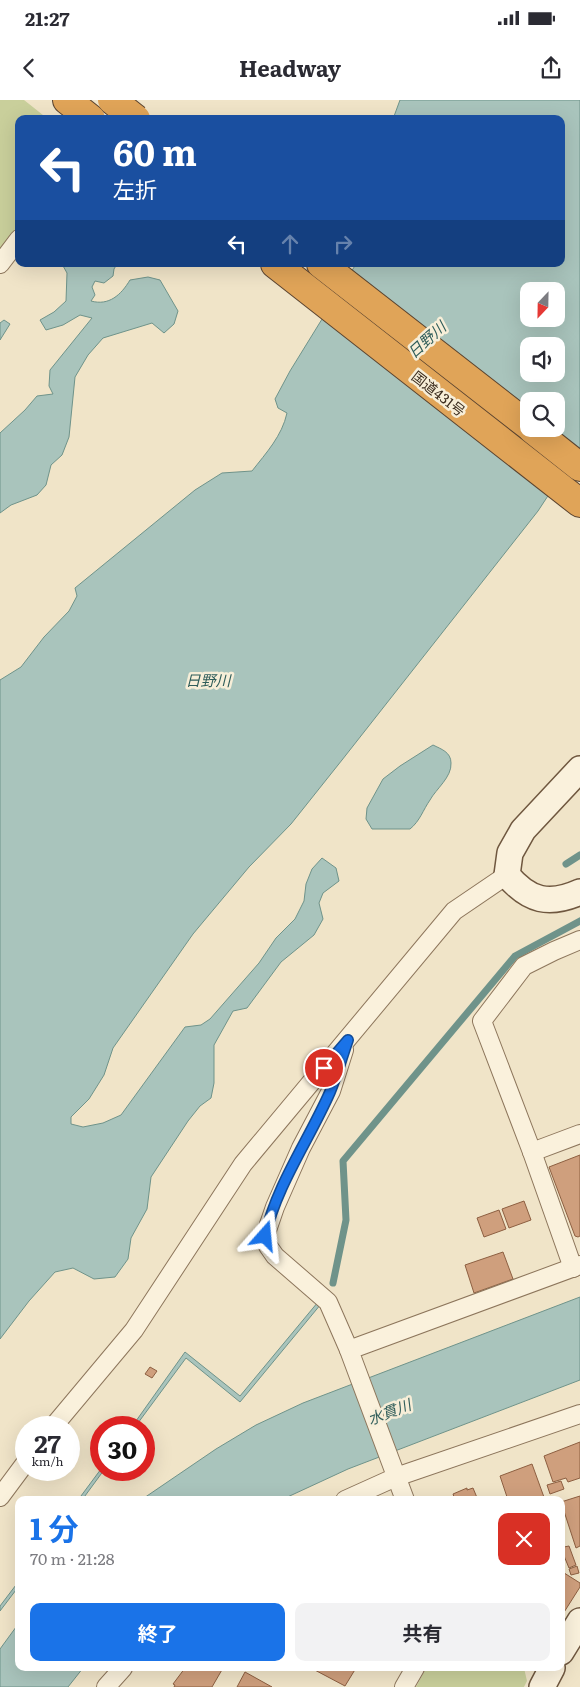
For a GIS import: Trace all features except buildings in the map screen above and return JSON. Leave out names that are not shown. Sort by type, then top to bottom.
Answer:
[{"type":"highway","points":[[67,100],[86,115]]},
{"type":"highway","points":[[112,100],[131,115]]},
{"type":"highway","name":"国道431号","points":[[279,267],[580,503]]},
{"type":"highway","name":"国道431号","points":[[325,267],[520,420]]},
{"type":"highway","name":"国道431号","points":[[542,437],[580,467]]},
{"type":"main road","points":[[580,769],[523,830],[510,853],[507,875],[522,891],[534,897],[557,900],[580,892]]},
{"type":"main road","points":[[565,1645],[580,1621]]},
{"type":"main road","points":[[542,1687],[550,1671]]},
{"type":"street","points":[[111,115],[122,100]]},
{"type":"street","points":[[0,264],[15,244]]},
{"type":"street","points":[[62,1416],[134,1330],[243,1164],[454,911],[507,875]]},
{"type":"street","points":[[350,1350],[577,1266],[482,1021],[524,966],[580,940]]},
{"type":"street","points":[[348,1040],[331,1091],[301,1148],[274,1207],[265,1236],[268,1246],[275,1256],[328,1302],[350,1350],[404,1496]]},
{"type":"street","points":[[532,1152],[580,1134]]},
{"type":"street","points":[[352,1496],[395,1472],[580,1414]]},
{"type":"street","points":[[0,1497],[15,1477]]},
{"type":"street","points":[[113,1685],[121,1671]]},
{"type":"street","points":[[404,1687],[413,1671]]},
{"type":"green space","points":[[0,100],[24,100],[43,115],[15,115],[15,231],[0,250]]},
{"type":"green space","points":[[424,1671],[525,1671],[527,1681],[524,1687],[416,1687]]},
{"type":"water","name":"日野川","points":[[400,100],[580,100],[580,447],[538,511],[342,760],[291,824],[249,867],[193,934],[113,1048],[104,1075],[89,1099],[71,1117],[71,1124],[83,1127],[103,1123],[121,1115],[185,1027],[201,1025],[210,1019],[259,963],[276,938],[295,919],[304,901],[306,884],[312,869],[322,858],[336,868],[339,881],[323,893],[319,903],[323,919],[314,935],[281,962],[247,1008],[233,1011],[214,1045],[214,1083],[211,1098],[200,1106],[188,1121],[151,1177],[147,1209],[131,1238],[128,1259],[115,1277],[94,1279],[73,1268],[55,1272],[29,1301],[0,1339],[0,680],[21,667],[44,637],[69,611],[77,596],[75,588],[195,490],[222,473],[252,471],[273,444],[285,421],[287,413],[278,408],[275,399],[290,371],[354,267],[565,267],[565,115],[394,115]]},
{"type":"water","points":[[64,267],[115,267],[113,276],[104,283],[95,281],[92,287],[95,295],[91,301],[97,302],[109,301],[114,298],[130,280],[148,277],[160,280],[178,311],[174,324],[164,333],[152,323],[103,338],[88,355],[75,377],[69,437],[62,455],[51,465],[46,485],[37,495],[11,505],[0,513],[0,433],[37,396],[53,394],[49,386],[50,370],[92,318],[80,315],[63,325],[46,330],[40,320],[54,312],[66,301],[67,273]]},
{"type":"water","points":[[4,320],[10,324],[0,340],[0,323]]},
{"type":"water","points":[[433,745],[449,756],[451,768],[416,822],[410,829],[372,829],[366,819],[367,808],[383,779]]},
{"type":"water","name":"水貫川","points":[[580,1297],[580,1380],[348,1469],[290,1496],[147,1496],[216,1449],[256,1425],[303,1403]]},
{"type":"water","points":[[318,1302],[321,1304],[240,1402],[186,1358],[143,1416],[140,1416],[185,1352],[240,1396]]},
{"type":"water","points":[[92,1481],[96,1481],[85,1496],[81,1496]]},
{"type":"water","points":[[15,1586],[15,1591],[0,1611],[0,1606]]},
{"type":"water","points":[[15,1628],[15,1671],[81,1671],[68,1687],[0,1687],[0,1649]]},
{"type":"waterway","points":[[566,864],[580,855]]},
{"type":"waterway","points":[[333,1283],[346,1220],[343,1161],[515,956],[580,921]]},
{"type":"route","points":[[265,1236],[274,1207],[301,1148],[331,1091],[348,1040],[324,1068]]}]
